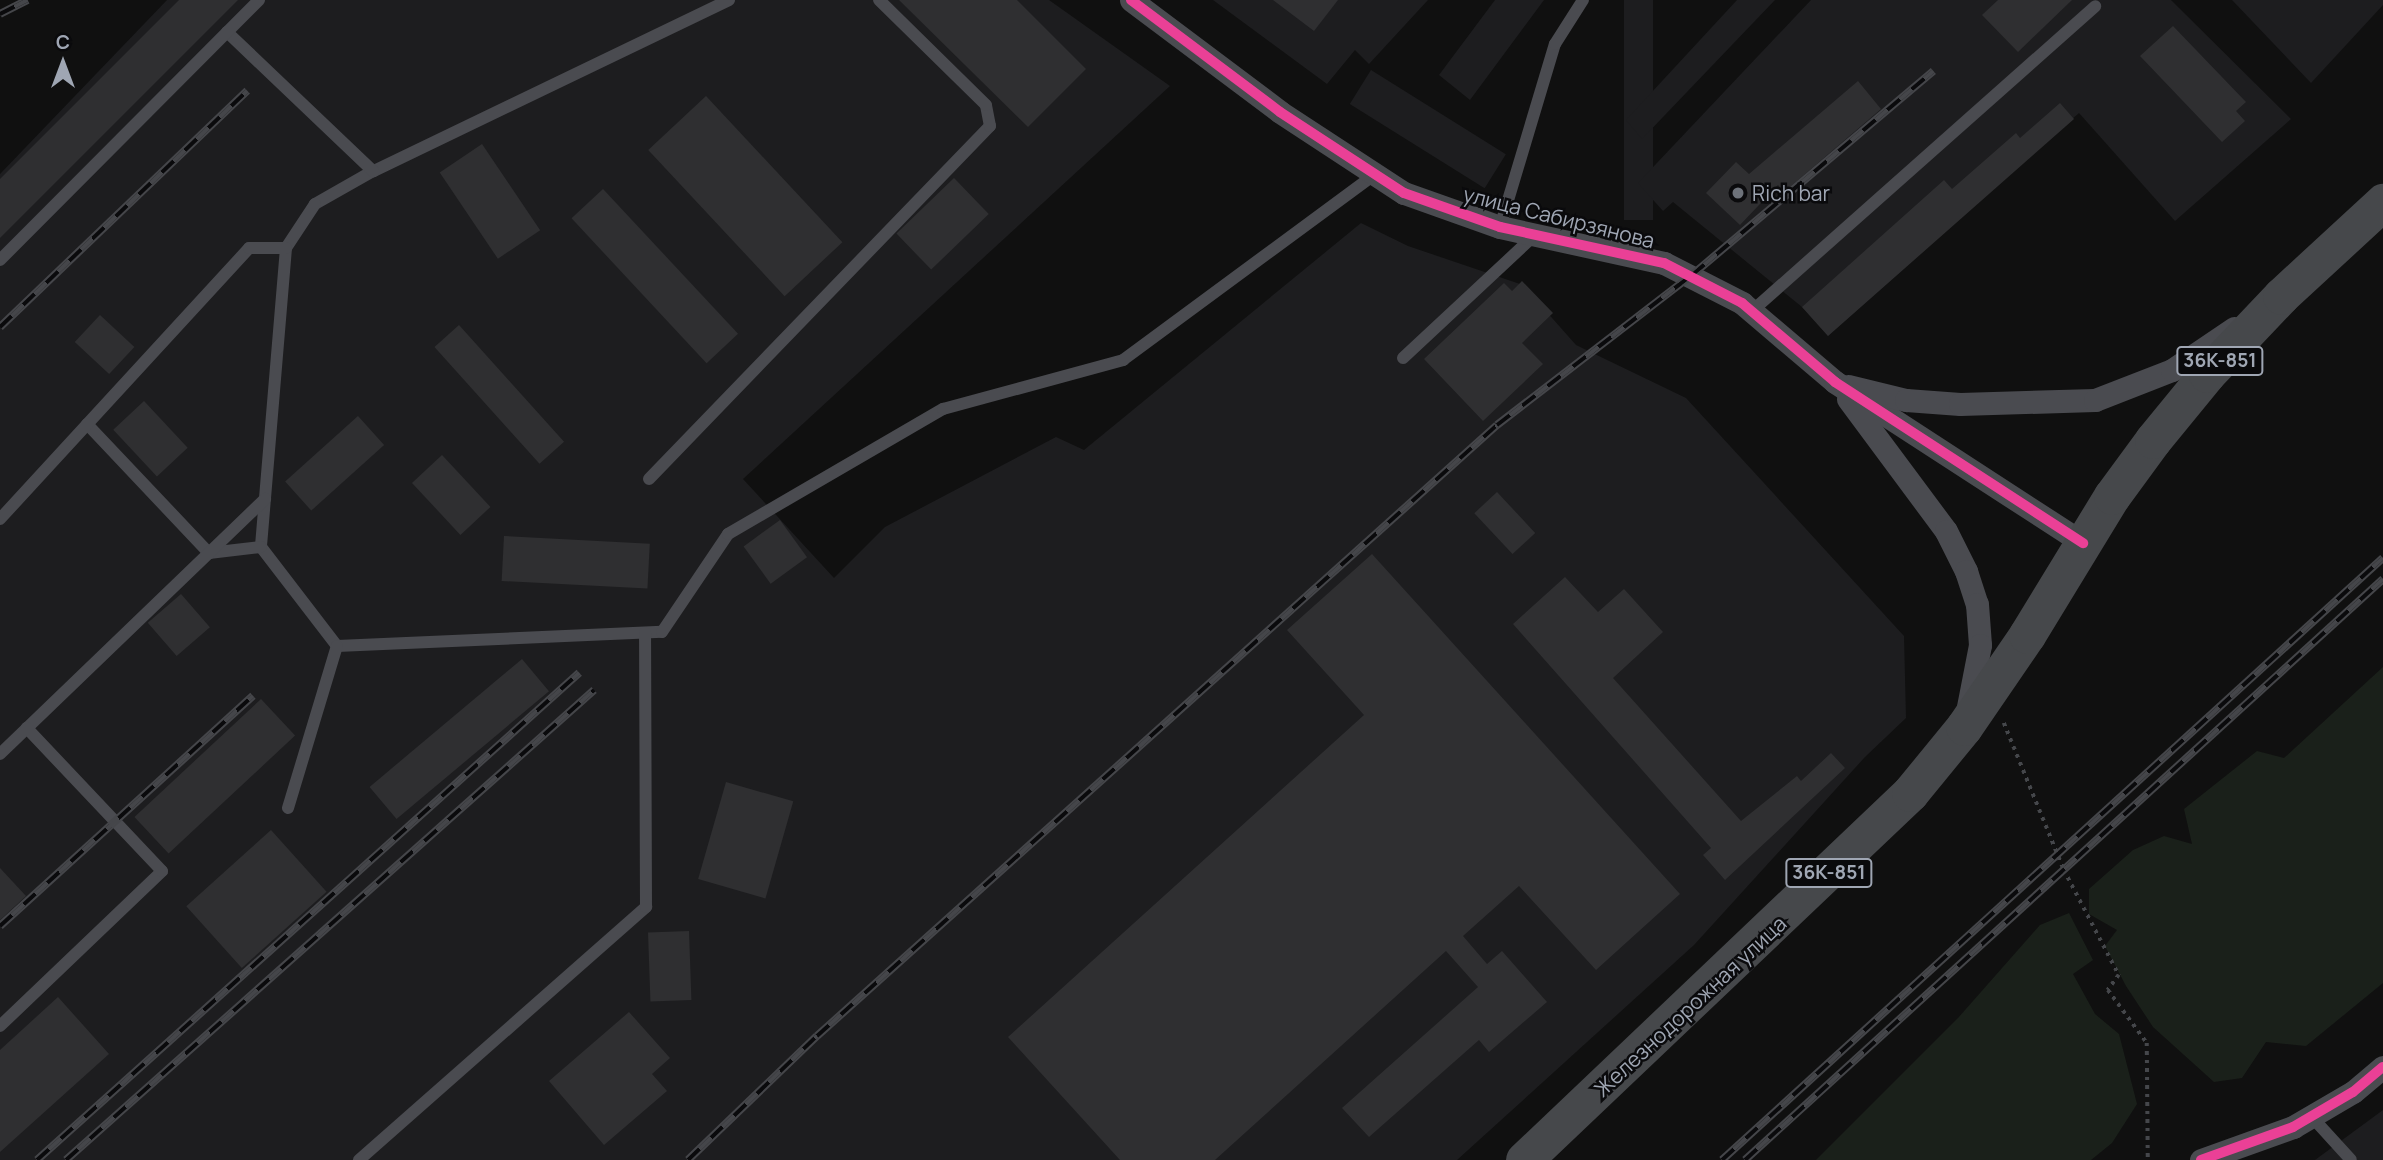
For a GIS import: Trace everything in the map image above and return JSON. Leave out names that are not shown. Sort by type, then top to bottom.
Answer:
[{"type":"main road","name":"Железнодорожная улица","points":[[1533,1157],[1910,793],[1964,727],[2083,542],[2153,440],[2207,374],[2281,296],[2383,202]]},
{"type":"street","name":"улица Сабирзянова","points":[[1131,0],[1374,175],[1404,192],[1500,227],[1664,263],[1752,311],[1835,382]]},
{"type":"street","points":[[1835,382],[1906,400],[1947,403],[2095,400],[2172,370],[2281,296]]},
{"type":"street","points":[[1835,382],[2083,542]]},
{"type":"street","points":[[1835,382],[1946,531],[1966,571],[1977,604],[1980,645],[1964,727]]},
{"type":"street","points":[[2201,1160],[2311,1116],[2353,1092],[2383,1067]]},
{"type":"lane","points":[[0,260],[259,0]]},
{"type":"lane","points":[[337,646],[261,547],[286,248],[315,204],[373,171],[729,0]]},
{"type":"lane","points":[[649,479],[990,126],[986,105],[879,0]]},
{"type":"lane","points":[[1500,227],[1555,44],[1583,0]]},
{"type":"lane","points":[[1752,311],[2095,6]]},
{"type":"lane","points":[[227,32],[373,171]]},
{"type":"lane","points":[[337,646],[662,632],[728,534],[943,409],[1123,360],[1374,175]]},
{"type":"lane","points":[[1403,358],[1536,234]]},
{"type":"lane","points":[[0,519],[249,248],[286,248]]},
{"type":"lane","points":[[87,424],[209,552]]},
{"type":"lane","points":[[0,754],[265,499]]},
{"type":"lane","points":[[209,552],[261,547]]},
{"type":"lane","points":[[359,1160],[646,907],[645,633]]},
{"type":"lane","points":[[288,808],[337,646]]},
{"type":"lane","points":[[0,1026],[162,871],[27,728]]},
{"type":"lane","points":[[2311,1116],[2351,1160]]},
{"type":"path","points":[[2004,723],[2064,870],[2119,975],[2108,990],[2147,1043],[2148,1160]]},
{"type":"shaded area","points":[[167,0],[1049,0],[1170,86],[743,479],[834,578],[885,527],[1056,437],[1084,450],[1361,223],[1408,246],[1523,285],[1576,345],[1686,398],[1904,636],[1906,718],[1865,757],[1694,945],[1457,1160],[0,1160],[0,174]]},
{"type":"shaded area","points":[[1213,0],[1428,0],[1369,64],[1355,50],[1327,84]]},
{"type":"shaded area","points":[[1495,0],[1544,0],[1470,100],[1439,75]]},
{"type":"shaded area","points":[[1624,0],[1653,0],[1653,220],[1624,220]]},
{"type":"shaded area","points":[[1737,0],[1775,0],[1642,139],[1626,120]]},
{"type":"shaded area","points":[[1811,0],[2171,0],[2291,119],[2175,221],[2079,113],[1828,336],[1802,307],[1673,202],[1663,211],[1638,183]]},
{"type":"shaded area","points":[[2232,0],[2383,0],[2383,5],[2311,83]]},
{"type":"shaded area","points":[[1371,70],[1506,154],[1485,188],[1350,104]]},
{"type":"shaded area","points":[[2383,667],[2383,983],[2306,1046],[2266,1042],[2242,1078],[2214,1082],[2153,1027],[2126,986],[2105,946],[2117,930],[2089,914],[2089,889],[2133,850],[2164,836],[2192,844],[2184,809],[2257,751],[2284,758]]},
{"type":"shaded area","points":[[2069,913],[2093,960],[2073,974],[2095,1014],[2119,1034],[2137,1104],[2112,1143],[2091,1160],[1816,1160],[1958,1018],[2040,925]]},
{"type":"shaded area","points":[[2383,1110],[2383,1160],[2315,1160]]},
{"type":"building","points":[[179,0],[238,0],[0,238],[0,179]]},
{"type":"building","points":[[899,0],[1017,0],[1086,69],[1028,127]]},
{"type":"building","points":[[1273,0],[1338,0],[1314,31]]},
{"type":"building","points":[[1998,0],[2072,0],[2018,52],[1982,15]]},
{"type":"building","points":[[2173,26],[2246,102],[2236,111],[2245,121],[2222,142],[2140,56]]},
{"type":"building","points":[[1858,81],[1881,109],[1784,192],[1778,185],[1740,225],[1706,193],[1736,162],[1749,174]]},
{"type":"building","points":[[706,96],[842,242],[785,296],[648,150]]},
{"type":"building","points":[[2060,103],[2074,119],[1828,336],[1802,307],[1944,180],[1952,189],[2016,133],[2020,138]]},
{"type":"building","points":[[482,144],[540,230],[498,259],[440,173]]},
{"type":"building","points":[[954,178],[989,214],[931,270],[896,234]]},
{"type":"building","points":[[603,189],[738,334],[707,363],[572,218]]},
{"type":"building","points":[[1522,281],[1553,313],[1522,343],[1543,364],[1483,421],[1424,359],[1504,283],[1512,291]]},
{"type":"building","points":[[100,315],[134,347],[109,374],[75,342]]},
{"type":"building","points":[[459,325],[564,442],[540,464],[434,347]]},
{"type":"building","points":[[144,401],[188,448],[157,476],[113,430]]},
{"type":"building","points":[[358,416],[384,445],[311,511],[285,482]]},
{"type":"building","points":[[442,455],[490,507],[460,535],[412,483]]},
{"type":"building","points":[[1497,492],[1535,533],[1513,554],[1474,513]]},
{"type":"building","points":[[780,520],[807,557],[771,584],[744,546]]},
{"type":"building","points":[[504,536],[650,544],[647,589],[502,581]]},
{"type":"building","points":[[1372,554],[1680,894],[1596,970],[1519,886],[1463,936],[1487,964],[1502,951],[1547,1002],[1489,1052],[1479,1040],[1369,1137],[1342,1108],[1478,987],[1446,951],[1215,1160],[1120,1160],[1008,1037],[1364,715],[1287,630]]},
{"type":"building","points":[[1565,577],[1598,612],[1624,589],[1663,632],[1613,678],[1741,821],[1797,776],[1801,781],[1831,753],[1845,768],[1725,880],[1703,855],[1711,848],[1513,624]]},
{"type":"building","points":[[181,594],[210,627],[177,656],[148,623]]},
{"type":"building","points":[[522,659],[549,691],[397,819],[370,787]]},
{"type":"building","points":[[261,699],[295,736],[169,854],[134,817]]},
{"type":"building","points":[[726,782],[793,801],[765,898],[698,879]]},
{"type":"building","points":[[271,830],[327,892],[242,968],[186,906]]},
{"type":"building","points":[[0,868],[26,896],[0,920]]},
{"type":"building","points":[[689,931],[691,1000],[650,1001],[648,932]]},
{"type":"building","points":[[58,997],[109,1054],[0,1152],[0,1050]]},
{"type":"building","points":[[629,1012],[670,1058],[652,1074],[667,1091],[604,1145],[549,1081]]},
{"type":"railway","points":[[0,14],[28,0]]},
{"type":"railway","points":[[688,1160],[817,1036],[1497,425],[1692,275],[1933,71]]},
{"type":"railway","points":[[0,327],[247,91]]},
{"type":"railway","points":[[1722,1160],[2383,558]]},
{"type":"railway","points":[[1745,1160],[2383,579]]},
{"type":"railway","points":[[37,1160],[579,673]]},
{"type":"railway","points":[[66,1160],[594,690]]},
{"type":"railway","points":[[0,926],[253,696]]},
{"type":"cycle path","points":[[1131,0],[1280,112],[1404,193],[1500,227],[1664,263],[1742,303],[1835,382],[2083,543]]},
{"type":"cycle path","points":[[2201,1160],[2293,1127],[2353,1092],[2383,1067]]},
{"type":"place","name":"Rich bar","points":[[1738,193]]}]
